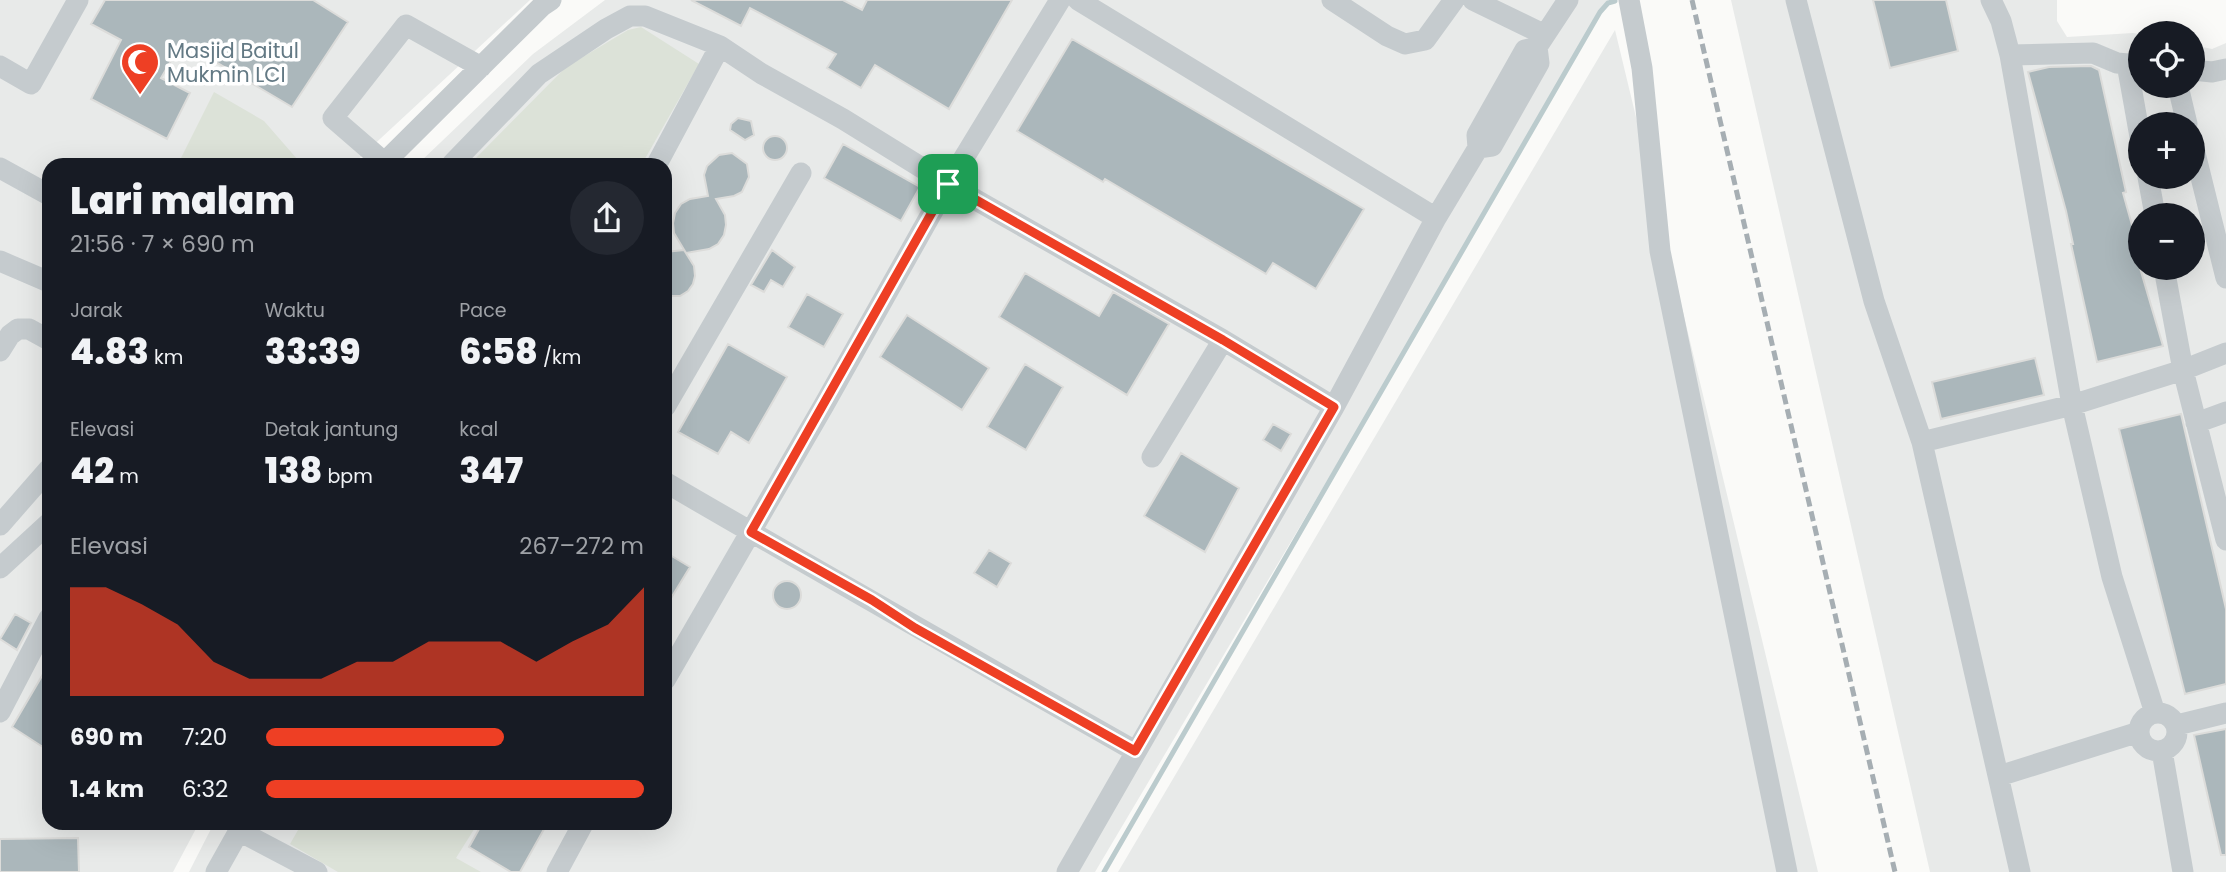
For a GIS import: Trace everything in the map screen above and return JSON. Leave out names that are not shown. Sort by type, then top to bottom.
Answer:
[{"type":"lane","points":[[0,66],[31,84],[78,0]]},
{"type":"lane","points":[[1078,0],[1436,218]]},
{"type":"lane","points":[[1332,0],[1387,36],[1405,44],[1425,40],[1454,0]]},
{"type":"lane","points":[[1473,0],[1541,41]]},
{"type":"lane","points":[[1067,872],[1334,407],[1436,218],[1478,148],[1492,146],[1539,64],[1541,41],[1568,0]]},
{"type":"lane","points":[[1629,0],[1642,68],[1662,262],[1787,872]]},
{"type":"lane","points":[[1796,0],[1874,301],[1922,442],[2020,872]]},
{"type":"lane","points":[[1991,0],[2001,21],[2010,55],[2072,405],[2112,577],[2155,713]]},
{"type":"lane","points":[[390,158],[544,2]]},
{"type":"lane","points":[[672,668],[1053,2]]},
{"type":"lane","points":[[458,158],[539,74],[573,49],[630,16],[645,16],[720,46],[948,184],[1223,340],[1334,407]]},
{"type":"lane","points":[[377,158],[333,118],[406,25],[481,67]]},
{"type":"lane","points":[[660,158],[720,46]]},
{"type":"lane","points":[[2010,55],[2093,53],[2114,62],[2128,64]]},
{"type":"lane","points":[[2205,72],[2226,69]]},
{"type":"lane","points":[[0,167],[42,191]]},
{"type":"lane","points":[[672,395],[801,173]]},
{"type":"lane","points":[[2204,189],[2226,278]]},
{"type":"lane","points":[[0,261],[42,279]]},
{"type":"lane","points":[[2166,280],[2183,370],[2226,540]]},
{"type":"lane","points":[[0,351],[10,335],[18,329],[29,330],[42,336]]},
{"type":"lane","points":[[1152,457],[1223,340]]},
{"type":"lane","points":[[1922,442],[2072,405],[2226,354]]},
{"type":"lane","points":[[2196,423],[2226,412]]},
{"type":"lane","points":[[0,524],[42,477]]},
{"type":"lane","points":[[672,486],[872,600],[915,628],[1135,751]]},
{"type":"lane","points":[[4,558],[42,528]]},
{"type":"lane","points":[[0,712],[42,631]]},
{"type":"lane","points":[[2155,713],[2168,715],[2177,725],[2174,744],[2162,751],[2149,749],[2140,739],[2143,720],[2155,713]]},
{"type":"lane","points":[[2177,725],[2226,713]]},
{"type":"lane","points":[[1999,776],[2139,732]]},
{"type":"lane","points":[[2162,751],[2183,872]]},
{"type":"lane","points":[[216,872],[239,830]]},
{"type":"lane","points":[[246,830],[317,872]]},
{"type":"lane","points":[[557,872],[580,830]]},
{"type":"shaded area","points":[[0,0],[530,0],[359,158],[42,158],[42,830],[195,830],[173,872],[0,872]]},
{"type":"shaded area","points":[[605,0],[1608,0],[1095,872],[189,872],[210,830],[672,830],[672,158],[424,158],[533,54]]},
{"type":"shaded area","points":[[1731,0],[2057,0],[2057,21],[2067,37],[2128,33],[2128,98],[2205,98],[2205,48],[2212,49],[2226,43],[2226,872],[1930,872]]},
{"type":"shaded area","points":[[641,27],[699,64],[645,158],[476,158],[566,67],[628,30]]},
{"type":"shaded area","points":[[1615,30],[1818,872],[1118,872]]},
{"type":"shaded area","points":[[214,92],[264,121],[296,158],[181,158]]},
{"type":"shaded area","points":[[298,830],[474,830],[456,858],[481,872],[338,872],[290,844]]},
{"type":"building","points":[[105,0],[313,0],[348,22],[292,107],[182,42],[161,78],[190,93],[167,139],[91,99],[121,40],[91,24]]},
{"type":"building","points":[[691,0],[843,0],[862,10],[867,0],[1012,0],[949,109],[875,65],[861,88],[827,68],[836,54],[750,8],[741,26]]},
{"type":"building","points":[[1873,0],[1946,0],[1958,51],[1890,68]]},
{"type":"building","points":[[1072,39],[1364,209],[1316,289],[1273,263],[1266,274],[1105,179],[1103,182],[1017,131]]},
{"type":"building","points":[[2091,66],[2099,70],[2126,192],[2123,193],[2128,211],[2128,280],[2144,280],[2163,346],[2097,362],[2066,211],[2028,72],[2049,67]]},
{"type":"building","points":[[738,118],[751,121],[754,135],[745,140],[730,130],[731,124]]},
{"type":"building","points":[[775,136],[783,140],[787,148],[783,156],[775,160],[767,156],[763,148],[767,140]]},
{"type":"building","points":[[843,144],[920,187],[901,221],[824,178]]},
{"type":"building","points":[[732,153],[747,164],[749,177],[742,192],[716,199],[725,215],[724,235],[718,244],[709,249],[686,253],[674,233],[675,213],[681,204],[690,199],[708,196],[704,175],[707,166],[719,155]]},
{"type":"building","points":[[684,250],[694,266],[693,284],[680,296],[672,296],[672,251]]},
{"type":"building","points":[[772,250],[795,267],[783,287],[771,280],[764,292],[751,285]]},
{"type":"building","points":[[1025,273],[1099,316],[1113,292],[1169,324],[1127,395],[999,317]]},
{"type":"building","points":[[807,294],[843,314],[824,347],[788,327]]},
{"type":"building","points":[[907,315],[989,368],[962,410],[880,357]]},
{"type":"building","points":[[728,344],[787,377],[749,443],[731,432],[718,454],[678,432]]},
{"type":"building","points":[[2035,358],[2044,395],[1941,419],[1932,382]]},
{"type":"building","points":[[1025,364],[1063,387],[1026,450],[987,427]]},
{"type":"building","points":[[2181,414],[2226,609],[2226,684],[2185,694],[2119,429]]},
{"type":"building","points":[[1273,424],[1291,434],[1281,451],[1263,440]]},
{"type":"building","points":[[1181,453],[1239,488],[1205,552],[1144,516]]},
{"type":"building","points":[[989,550],[1011,563],[997,587],[974,573]]},
{"type":"building","points":[[672,556],[690,567],[672,597]]},
{"type":"building","points":[[787,581],[797,585],[801,595],[797,605],[787,609],[777,605],[773,595],[777,585]]},
{"type":"building","points":[[15,614],[31,623],[17,650],[0,639]]},
{"type":"building","points":[[42,676],[42,746],[12,727]]},
{"type":"building","points":[[2226,729],[2226,855],[2221,855],[2194,735]]},
{"type":"building","points":[[479,830],[544,830],[520,872],[511,872],[469,847]]},
{"type":"building","points":[[78,838],[79,872],[0,872],[0,839]]},
{"type":"waterway","points":[[1104,872],[1600,12],[1608,3],[1615,1]]},
{"type":"railway","points":[[1692,0],[1895,872]]},
{"type":"place","name":"Masjid Baitul Mukmin LCI","points":[[140,96]]},
{"type":"route","points":[[948,184],[1223,340],[1334,407],[1135,751],[915,628],[872,600],[751,532],[948,184]]}]
